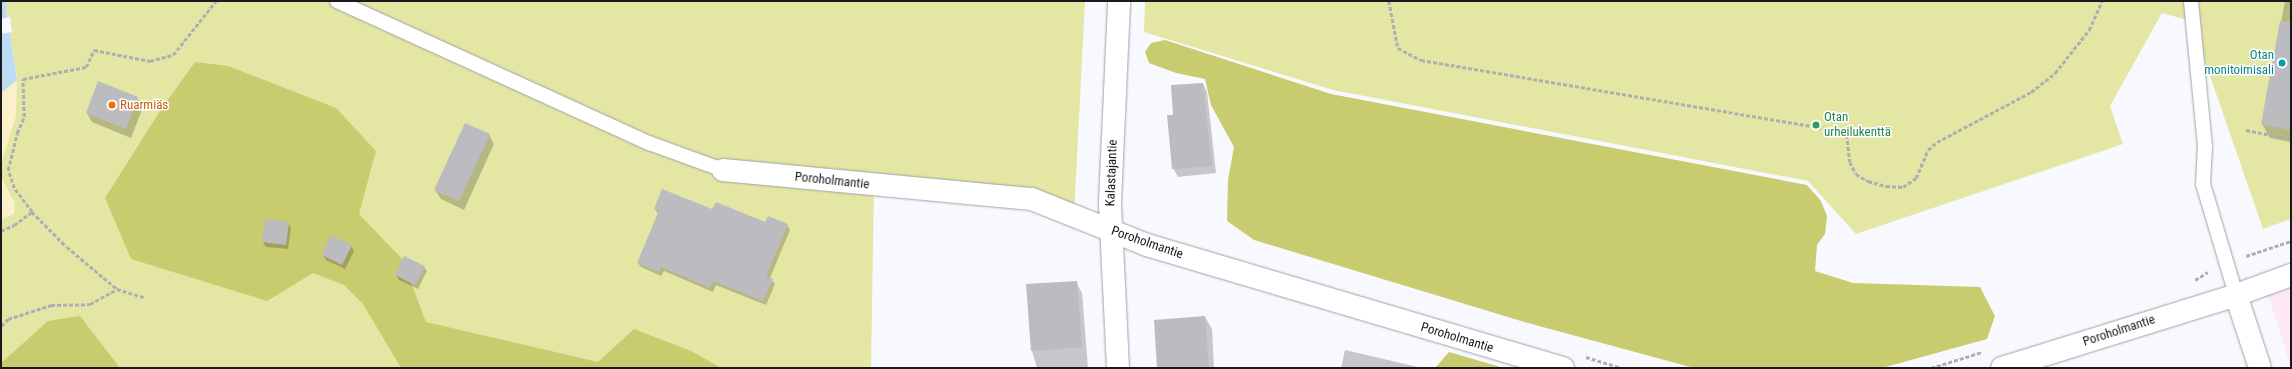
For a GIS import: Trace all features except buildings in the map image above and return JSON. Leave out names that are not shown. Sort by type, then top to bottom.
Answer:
[{"type":"street","name":"Kalastajantie","points":[[1118,368],[1110,230],[1120,1]]},
{"type":"street","name":"Poroholmantie","points":[[722,170],[1032,199],[1147,245],[1563,368]]},
{"type":"street","name":"Poroholmantie","points":[[2002,368],[2236,295],[2291,275]]},
{"type":"street","points":[[2236,295],[2260,368]]},
{"type":"lane","points":[[338,1],[648,143],[722,170]]},
{"type":"lane","points":[[2191,1],[2205,146],[2203,184],[2236,295]]},
{"type":"path","points":[[144,297],[117,289],[67,247],[32,212],[14,188],[8,170],[17,133],[24,117],[23,79],[86,67],[94,50],[150,61],[173,55],[216,1]]},
{"type":"path","points":[[1389,1],[1398,48],[1421,60],[1834,130],[1847,135],[1850,162],[1856,174],[1880,185],[1903,187],[1916,178],[1928,150],[1937,142],[2031,92],[2055,73],[2088,30],[2102,1]]},
{"type":"path","points":[[2246,130],[2291,139]]},
{"type":"path","points":[[1,230],[14,225],[32,212]]},
{"type":"path","points":[[1,326],[8,319],[51,305],[90,304],[117,289]]},
{"type":"shaded area","points":[[2291,284],[2291,367],[2267,292]]},
{"type":"green space","points":[[5,1],[1085,1],[1074,216],[874,186],[871,368],[1,368],[1,93],[17,79]]},
{"type":"green space","name":"Otan urheilukenttä","points":[[1145,1],[2291,1],[2291,219],[2263,229],[2191,21],[2162,13],[2110,106],[2123,144],[1856,234],[1808,181],[1333,90],[1144,32]]},
{"type":"green space","points":[[1165,40],[1331,94],[1807,185],[1821,201],[1827,216],[1825,234],[1817,245],[1815,271],[1853,283],[1980,287],[1995,316],[1987,339],[1882,368],[1694,368],[1528,323],[1254,240],[1227,221],[1228,180],[1234,147],[1211,105],[1205,79],[1176,73],[1149,63],[1145,52],[1151,43]]},
{"type":"green space","points":[[195,62],[228,66],[336,108],[376,151],[359,214],[402,259],[426,322],[598,362],[634,329],[691,351],[721,368],[401,368],[363,304],[344,285],[313,273],[267,301],[131,259],[105,198],[160,111]]},
{"type":"green space","points":[[80,316],[120,368],[1,368],[1,363],[48,321]]},
{"type":"green space","points":[[1449,352],[1504,368],[1435,368]]},
{"type":"sand","points":[[17,80],[16,116],[2,161],[2,179],[15,203],[14,214],[1,220],[1,93]]},
{"type":"water","points":[[1,1],[5,1],[17,80],[1,93]]},
{"type":"pier","points":[[10,17],[12,32],[1,34],[1,19]]},
{"type":"place","name":"Otan monitoimisali","points":[[2282,63]]},
{"type":"place","name":"Ruarmiäs","points":[[112,105]]},
{"type":"place","name":"Otan urheilukenttä","points":[[1816,125]]}]
